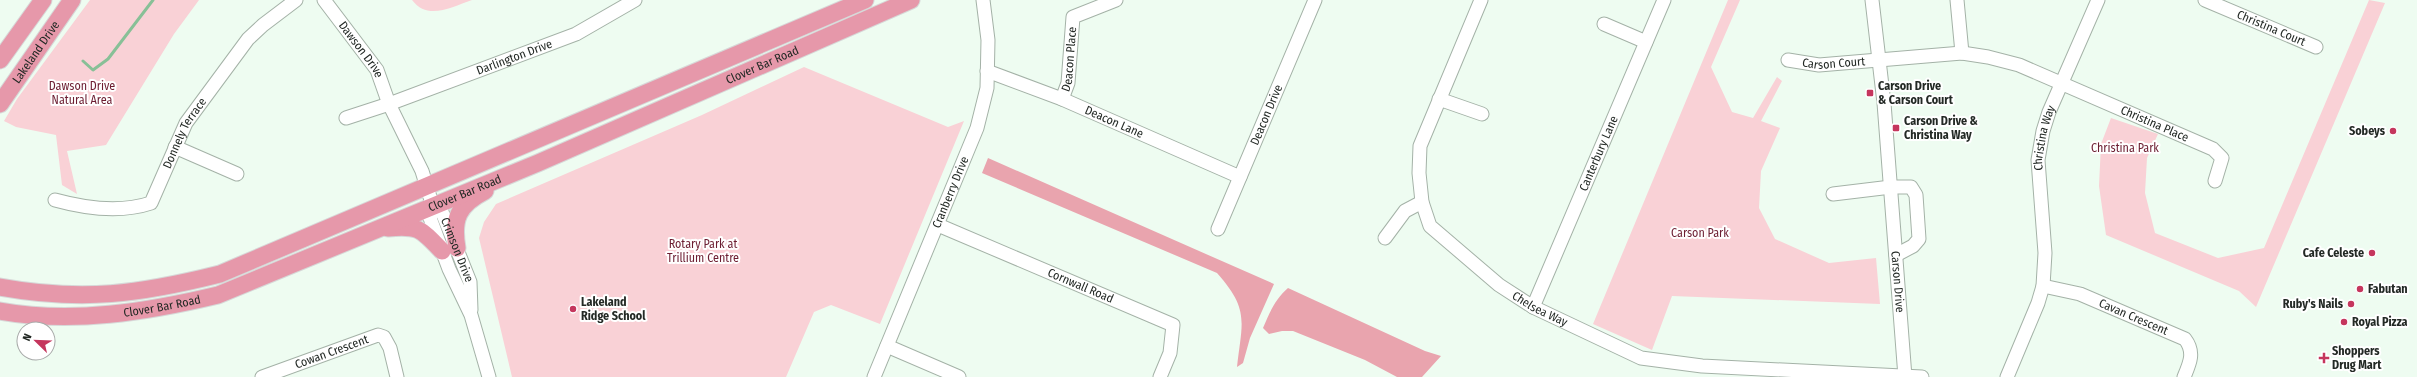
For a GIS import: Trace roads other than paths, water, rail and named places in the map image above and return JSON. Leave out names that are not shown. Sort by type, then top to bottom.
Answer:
[{"type":"main road","name":"Lakeland Drive","points":[[0,60],[43,0]]},
{"type":"main road","name":"Lakeland Drive","points":[[0,104],[72,0]]},
{"type":"main road","name":"Clover Bar Road","points":[[0,287],[70,296],[115,295],[166,287],[220,274],[865,0]]},
{"type":"main road","name":"Clover Bar Road","points":[[0,311],[23,315],[72,316],[122,313],[178,304],[218,294],[433,208],[911,0]]},
{"type":"main road","points":[[380,228],[406,226],[420,229],[449,249],[456,221],[468,202],[538,163]]},
{"type":"main road","points":[[0,282],[31,292]]},
{"type":"main road","points":[[0,293],[31,292]]},
{"type":"street","name":"Donnely Terrace","points":[[55,200],[75,206],[123,208],[138,207],[151,203],[186,123],[248,40],[263,25],[296,0]]},
{"type":"street","name":"Dawson Drive","points":[[324,0],[376,70],[389,104],[422,171],[433,208]]},
{"type":"street","name":"Darlington Drive","points":[[389,104],[576,34],[635,0]]},
{"type":"street","name":"Cranberry Drive","points":[[874,377],[977,128],[987,88],[988,40],[983,0]]},
{"type":"street","name":"Deacon Place","points":[[1062,99],[1068,83],[1073,17],[1116,0]]},
{"type":"street","name":"Deacon Drive","points":[[1218,229],[1315,0]]},
{"type":"street","name":"Chelsea Way","points":[[1481,0],[1420,146],[1419,173],[1422,202],[1430,226],[1448,242],[1499,285],[1533,307],[1641,358],[1762,372],[1905,376]]},
{"type":"street","name":"Canterbury Lane","points":[[1533,307],[1664,0]]},
{"type":"street","name":"Carson Drive","points":[[1872,0],[1891,187],[1905,376]]},
{"type":"street","points":[[1957,0],[1962,53]]},
{"type":"street","points":[[1879,61],[1962,53],[2004,61],[2062,83],[2098,0]]},
{"type":"street","name":"Christina Court","points":[[2205,0],[2316,47]]},
{"type":"street","points":[[1604,24],[1646,42]]},
{"type":"street","name":"Carson Court","points":[[1788,60],[1819,65],[1879,61]]},
{"type":"street","name":"Deacon Lane","points":[[987,71],[1062,99],[1240,177]]},
{"type":"street","name":"Christina Place","points":[[2062,83],[2218,152],[2222,162],[2215,181]]},
{"type":"street","name":"Christina Way","points":[[2007,377],[2038,303],[2043,286],[2045,253],[2038,160],[2046,121],[2062,83]]},
{"type":"street","points":[[1439,99],[1482,114]]},
{"type":"street","points":[[346,118],[389,104]]},
{"type":"street","points":[[175,147],[237,174]]},
{"type":"street","points":[[1833,194],[1907,186],[1914,190],[1920,236],[1918,243],[1896,255]]},
{"type":"street","points":[[1385,238],[1405,211],[1422,202]]},
{"type":"street","name":"Crimson Drive","points":[[433,208],[442,212],[449,249],[470,282],[471,315],[489,377]]},
{"type":"street","name":"Cornwall Road","points":[[938,225],[1173,325],[1170,353],[1160,377]]},
{"type":"street","name":"Cavan Crescent","points":[[2043,286],[2080,294],[2185,339],[2191,348],[2192,355],[2184,377]]},
{"type":"street","name":"Cowan Crescent","points":[[262,377],[378,335],[384,337],[390,348],[397,377]]},
{"type":"street","points":[[887,346],[959,377]]},
{"type":"street","points":[[1905,376],[1922,377]]},
{"type":"waterway","points":[[83,61],[93,70],[108,59],[153,0]]},
{"type":"place","name":"Carson Drive & Carson Court","points":[[1870,93]]},
{"type":"place","name":"Carson Drive & Christina Way","points":[[1896,128]]},
{"type":"place","name":"Sobeys","points":[[2393,131]]},
{"type":"place","name":"Cafe Celeste","points":[[2372,253]]},
{"type":"place","name":"Fabutan","points":[[2360,289]]},
{"type":"place","name":"Ruby's Nails","points":[[2351,304]]},
{"type":"place","name":"Lakeland Ridge School","points":[[573,309]]},
{"type":"place","name":"Royal Pizza","points":[[2344,322]]},
{"type":"place","name":"Shoppers Drug Mart","points":[[2324,358]]},
{"type":"park label","name":"Dawson Drive Natural Area","points":[[82,93]]},
{"type":"park label","name":"Christina Park","points":[[2125,148]]},
{"type":"park label","name":"Carson Park","points":[[1700,233]]},
{"type":"park label","name":"Rotary Park at Trillium Centre","points":[[703,251]]}]
